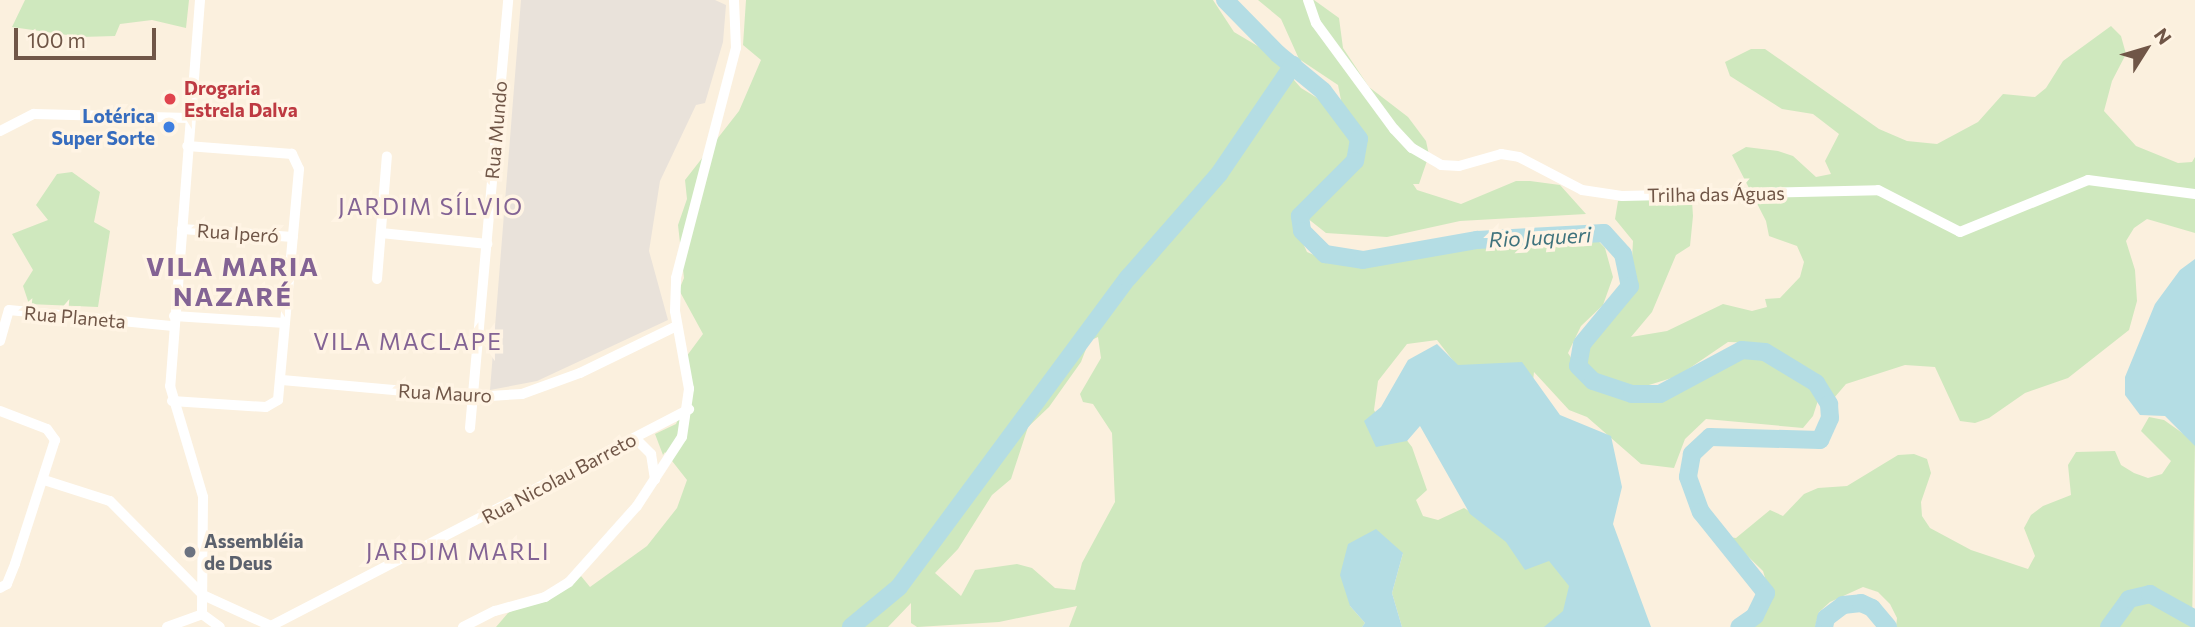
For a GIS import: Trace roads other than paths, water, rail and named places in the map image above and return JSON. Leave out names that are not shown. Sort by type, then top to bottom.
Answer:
[{"type":"street","points":[[200,0],[188,118],[174,321],[172,401],[203,497],[202,614]]},
{"type":"street","name":"Rua Mundo","points":[[470,428],[508,0]]},
{"type":"street","points":[[463,627],[545,597],[569,582],[614,535],[655,480],[682,437],[690,409],[677,326],[676,278],[736,47],[734,0]]},
{"type":"street","name":"Trilha das Águas","points":[[1308,0],[1316,23],[1394,129],[1412,148],[1441,165],[1459,166],[1501,154],[1519,157],[1581,190],[1622,196],[1878,190],[1960,232],[2088,180],[2195,194]]},
{"type":"street","points":[[0,131],[34,114],[188,118]]},
{"type":"street","points":[[172,401],[258,407],[275,403],[282,380],[299,169],[292,154],[187,146]]},
{"type":"street","points":[[377,279],[387,156]]},
{"type":"street","name":"Rua Iperó","points":[[182,229],[293,237]]},
{"type":"street","points":[[381,233],[486,244]]},
{"type":"street","points":[[0,299],[9,310]]},
{"type":"street","name":"Rua Planeta","points":[[0,341],[9,310],[174,321],[285,324]]},
{"type":"street","name":"Rua Mauro","points":[[282,380],[474,397],[540,390],[677,326]]},
{"type":"street","name":"Rua Nicolau Barreto","points":[[44,480],[118,507],[203,595],[262,624],[279,623],[690,409]]},
{"type":"street","points":[[0,411],[54,436],[44,480],[15,564],[7,583],[0,588]]},
{"type":"street","points":[[635,438],[651,454],[655,480]]},
{"type":"street","points":[[167,627],[202,614]]},
{"type":"street","points":[[202,614],[220,627]]},
{"type":"water","points":[[2195,259],[2195,446],[2165,416],[2140,415],[2125,395],[2125,377],[2155,304],[2180,270]]},
{"type":"water","points":[[1437,344],[1458,365],[1522,362],[1560,415],[1611,436],[1622,487],[1613,524],[1651,627],[1544,627],[1563,611],[1569,586],[1549,561],[1525,570],[1506,542],[1470,514],[1420,426],[1407,441],[1376,447],[1364,421],[1381,407],[1408,360]]},
{"type":"water","points":[[1376,529],[1403,553],[1392,593],[1402,627],[1362,627],[1365,623],[1350,606],[1340,575],[1348,544]]},
{"type":"waterway","name":"Rio Juqueri","points":[[1225,0],[1278,54],[1323,91],[1359,139],[1355,161],[1300,216],[1302,231],[1325,254],[1363,260],[1477,240],[1604,233],[1623,254],[1630,286],[1582,344],[1578,366],[1593,381],[1632,394],[1660,394],[1742,350],[1765,352],[1816,383],[1829,404],[1830,418],[1820,440],[1710,437],[1692,454],[1688,477],[1701,512],[1766,593],[1755,616],[1739,627]]},
{"type":"waterway","points":[[851,627],[899,587],[1128,278],[1219,174],[1293,65]]},
{"type":"waterway","name":"Rio Juqueri","points":[[2109,627],[2129,599],[2150,594],[2195,619]]},
{"type":"waterway","name":"Rio Juqueri","points":[[1824,627],[1826,618],[1843,605],[1861,603],[1872,608],[1888,627]]},
{"type":"place","name":"Drogaria Estrela Dalva","points":[[170,99]]},
{"type":"place","name":"Lotérica Super Sorte","points":[[169,127]]},
{"type":"place","name":"Assembléia de Deus","points":[[190,552]]},
{"type":"district","name":"JARDIM SÍLVIO","points":[[431,206]]},
{"type":"district","name":"VILA MARIA NAZARÉ","points":[[233,281]]},
{"type":"district","name":"VILA MACLAPE","points":[[408,341]]},
{"type":"district","name":"JARDIM MARLI","points":[[458,551]]}]
